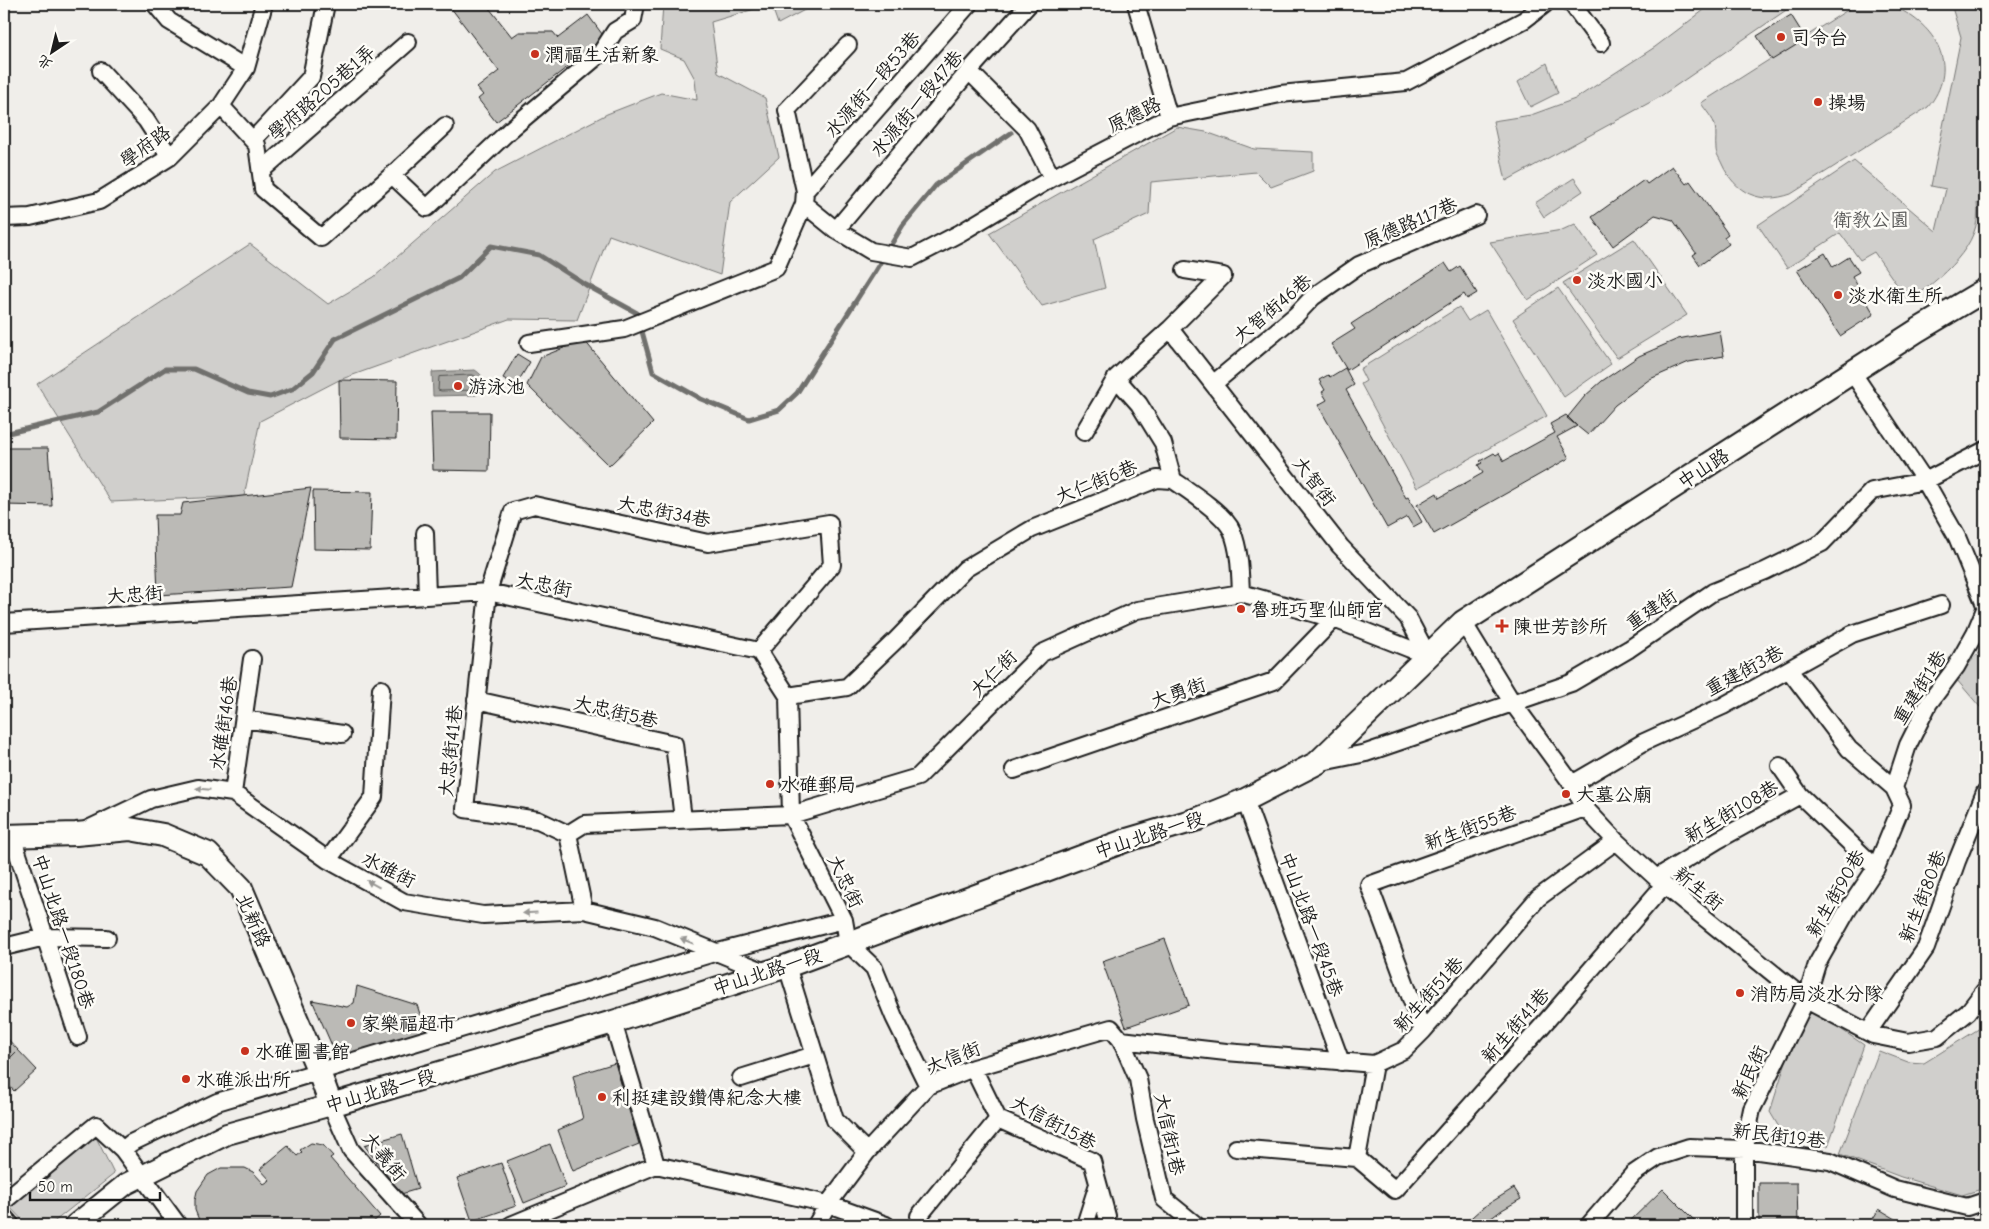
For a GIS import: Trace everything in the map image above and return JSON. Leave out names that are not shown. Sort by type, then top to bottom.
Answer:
[{"type":"main road","name":"中山路","points":[[1428,656],[1463,622],[1852,372],[1985,290]]},
{"type":"main road","name":"中山北路一段","points":[[331,1105],[613,1022],[787,966],[1127,840],[1198,819],[1245,800],[1317,763],[1428,656]]},
{"type":"main road","name":"北新路","points":[[8,836],[76,834],[130,829],[163,835],[208,854],[241,888],[319,1072],[331,1105]]},
{"type":"street","points":[[155,4],[169,20],[246,68]]},
{"type":"street","name":"學府路","points":[[4,218],[30,217],[99,201],[170,157],[221,106],[246,68],[264,4]]},
{"type":"street","points":[[253,140],[312,77],[326,4]]},
{"type":"street","points":[[427,208],[511,129],[600,54],[615,31],[633,20],[636,4]]},
{"type":"street","name":"水源街一段53巷","points":[[530,343],[624,329],[776,268],[805,198],[968,4]]},
{"type":"street","name":"水源街一段47巷","points":[[836,230],[969,71],[1029,4]]},
{"type":"street","points":[[1136,4],[1169,117]]},
{"type":"street","name":"原德路","points":[[805,198],[836,230],[871,251],[912,258],[960,234],[1052,178],[1169,117],[1280,94],[1406,82],[1524,20],[1545,4]]},
{"type":"street","points":[[1572,4],[1601,43]]},
{"type":"street","name":"學府路205巷1弄","points":[[261,172],[408,42]]},
{"type":"street","points":[[805,198],[787,110],[848,45]]},
{"type":"street","points":[[101,71],[146,120],[170,157]]},
{"type":"street","points":[[969,71],[1027,129],[1052,178]]},
{"type":"street","points":[[221,106],[257,145],[263,189],[321,238],[445,126]]},
{"type":"street","points":[[392,175],[427,208]]},
{"type":"street","points":[[427,208],[445,202],[468,180]]},
{"type":"street","name":"原德路117巷","points":[[1358,265],[1476,216]]},
{"type":"street","name":"大智街46巷","points":[[1213,384],[1314,297],[1358,265]]},
{"type":"street","points":[[1084,432],[1116,378],[1170,329],[1210,286],[1223,276],[1185,270]]},
{"type":"street","name":"大智街","points":[[1170,329],[1340,546],[1408,618],[1428,656]]},
{"type":"street","points":[[1852,372],[1925,481],[1957,537],[1985,605]]},
{"type":"street","points":[[1116,378],[1139,404],[1163,444],[1173,480],[1216,512],[1231,529],[1238,553],[1242,593]]},
{"type":"street","name":"重建街","points":[[1317,763],[1366,753],[1571,683],[1629,649],[1712,592],[1764,571],[1822,543],[1872,491],[1925,481],[1985,450]]},
{"type":"street","name":"大仁街6巷","points":[[788,696],[846,687],[895,641],[965,569],[1032,528],[1157,478],[1173,480]]},
{"type":"street","name":"大忠街34巷","points":[[488,592],[513,511],[534,505],[708,543],[829,523],[832,565],[759,651]]},
{"type":"street","points":[[425,533],[427,596]]},
{"type":"street","name":"大忠街","points":[[4,623],[488,592],[759,651]]},
{"type":"street","name":"大忠街41巷","points":[[488,592],[465,809],[538,820],[568,834]]},
{"type":"street","name":"大仁街","points":[[792,815],[918,777],[1042,653],[1137,610],[1242,593],[1334,619],[1428,656]]},
{"type":"street","name":"重建街3巷","points":[[1572,784],[1644,742],[1723,706],[1852,634],[1942,605]]},
{"type":"street","name":"重建街1巷","points":[[1894,788],[1908,744],[1929,703],[1956,667],[1985,609]]},
{"type":"street","name":"大勇街","points":[[1014,770],[1274,680],[1334,619]]},
{"type":"street","name":"新生街","points":[[1463,622],[1512,702],[1572,784],[1585,808],[1616,841],[1660,881],[1806,1000],[1873,1035],[1908,1042],[1937,1037],[1968,1012],[1985,990]]},
{"type":"street","points":[[759,651],[788,696]]},
{"type":"street","name":"水碓街46巷","points":[[233,793],[252,659]]},
{"type":"street","points":[[1788,670],[1849,749],[1894,788]]},
{"type":"street","points":[[328,860],[374,797],[380,689]]},
{"type":"street","name":"大忠街","points":[[788,696],[792,815],[844,920],[848,943]]},
{"type":"street","name":"大忠街5巷","points":[[476,700],[674,744],[683,819]]},
{"type":"street","points":[[244,719],[342,734]]},
{"type":"street","points":[[1780,766],[1800,795],[1876,868]]},
{"type":"street","name":"水碓街","points":[[76,834],[151,799],[198,788],[233,793],[328,860],[404,902],[483,915],[584,910],[655,927],[714,953],[765,972]]},
{"type":"street","name":"新生街90巷","points":[[1806,1000],[1817,964],[1847,911],[1876,868],[1902,805],[1894,788]]},
{"type":"street","name":"新生街80巷","points":[[1868,1032],[1926,948],[1957,861],[1985,792]]},
{"type":"street","name":"新生街108巷","points":[[1660,881],[1718,840],[1800,795]]},
{"type":"street","name":"中山北路一段45巷","points":[[1245,800],[1341,1062]]},
{"type":"street","name":"新生街55巷","points":[[1423,1031],[1369,885],[1585,808]]},
{"type":"street","points":[[584,910],[568,834],[584,824],[792,815]]},
{"type":"street","name":"中山北路一段180巷","points":[[8,836],[45,937],[78,1037]]},
{"type":"street","name":"新生街51巷","points":[[1116,1034],[1341,1062],[1374,1064],[1404,1050],[1423,1031],[1538,898],[1616,841]]},
{"type":"street","name":"新生街41巷","points":[[1357,1158],[1396,1190],[1542,1026],[1660,881]]},
{"type":"street","points":[[123,1150],[131,1143],[217,1102],[714,953],[844,920]]},
{"type":"street","points":[[4,947],[45,937],[107,938]]},
{"type":"street","points":[[848,943],[874,968],[894,1017],[928,1086]]},
{"type":"street","points":[[787,966],[835,1120],[868,1152]]},
{"type":"street","name":"新民街","points":[[1744,1225],[1744,1148],[1752,1109],[1806,1000]]},
{"type":"street","points":[[613,1022],[656,1165]]},
{"type":"street","name":"大信街","points":[[816,1225],[828,1204],[868,1152],[928,1086],[973,1068],[1116,1034]]},
{"type":"street","name":"大信街1巷","points":[[1116,1034],[1138,1079],[1145,1119],[1164,1199],[1196,1225]]},
{"type":"street","points":[[741,1078],[814,1055]]},
{"type":"street","points":[[1236,1148],[1357,1158],[1374,1064]]},
{"type":"street","name":"大信街15巷","points":[[973,1068],[998,1119],[1092,1161],[1107,1216]]},
{"type":"street","name":"中山北路一段","points":[[75,1225],[126,1184],[227,1134],[331,1105]]},
{"type":"street","name":"大義街","points":[[331,1105],[351,1150],[418,1225]]},
{"type":"street","points":[[919,1216],[998,1119]]},
{"type":"street","points":[[4,1201],[96,1126],[123,1150],[178,1225]]},
{"type":"street","name":"新民街19巷","points":[[1589,1225],[1633,1174],[1658,1157],[1689,1147],[1744,1148],[1830,1161],[1895,1189],[1966,1207],[1985,1201]]},
{"type":"street","points":[[511,1225],[656,1165],[828,1204],[886,1225]]},
{"type":"street","points":[[1085,1225],[1098,1184]]},
{"type":"street","points":[[4,1217],[11,1225]]},
{"type":"green space","points":[[663,4],[771,4],[711,22],[718,73],[765,98],[779,157],[730,202],[720,275],[609,235],[577,320],[509,319],[339,380],[260,421],[244,496],[111,502],[37,384],[250,244],[328,304],[374,277],[495,172],[607,114],[661,93],[697,100],[695,79],[684,59],[660,49]]},
{"type":"green space","points":[[771,4],[816,4],[778,24]]},
{"type":"green space","points":[[1712,4],[1795,4],[1658,98],[1506,181],[1493,121],[1531,115],[1575,99],[1655,47]]},
{"type":"green space","name":"操場","points":[[1857,4],[1906,4],[1899,9],[1925,27],[1940,51],[1943,65],[1942,78],[1937,93],[1928,107],[1791,194],[1780,197],[1759,197],[1741,189],[1727,174],[1717,155],[1714,123],[1701,103]]},
{"type":"green space","name":"衛教公園","points":[[1951,4],[1985,4],[1985,204],[1977,203],[1977,219],[1974,233],[1966,247],[1946,271],[1909,302],[1874,252],[1860,260],[1840,233],[1787,268],[1758,225],[1854,161],[1936,231],[1946,189],[1931,186],[1961,37]]},
{"type":"green space","points":[[1547,63],[1558,93],[1530,107],[1518,82]]},
{"type":"green space","points":[[1177,127],[1206,132],[1254,149],[1313,152],[1313,171],[1271,187],[1256,172],[1151,182],[1149,214],[1094,239],[1105,288],[1042,306],[989,233]]},
{"type":"green space","points":[[1574,178],[1583,191],[1544,217],[1535,203]]},
{"type":"green space","points":[[1575,224],[1597,255],[1528,300],[1490,242],[1562,230]]},
{"type":"green space","points":[[1634,239],[1687,315],[1617,358],[1563,283]]},
{"type":"green space","points":[[1558,288],[1611,364],[1564,397],[1513,319]]},
{"type":"green space","points":[[1459,307],[1468,321],[1486,310],[1547,416],[1417,488],[1361,384],[1366,381],[1360,369]]},
{"type":"green space","points":[[1985,645],[1985,710],[1980,707],[1956,679]]},
{"type":"green space","points":[[1804,1004],[1864,1045],[1828,1146],[1783,1134],[1770,1112]]},
{"type":"green space","points":[[1985,1025],[1985,1188],[1962,1195],[1901,1177],[1840,1154],[1879,1051],[1908,1062],[1924,1063]]},
{"type":"green space","points":[[95,1135],[114,1174],[50,1225],[27,1225],[9,1206]]},
{"type":"water","name":"游泳池","points":[[475,370],[484,382],[477,395],[433,396],[432,372]]},
{"type":"building","name":"潤福生活新象","points":[[448,4],[486,4],[512,37],[519,32],[553,32],[558,38],[588,15],[605,38],[496,122],[478,99],[483,95],[477,88],[499,71]]},
{"type":"building","name":"司令台","points":[[1791,15],[1806,39],[1772,60],[1757,36]]},
{"type":"building","points":[[1672,166],[1686,184],[1690,181],[1728,234],[1724,237],[1729,244],[1700,265],[1693,255],[1696,253],[1673,220],[1655,215],[1613,246],[1592,217],[1644,180],[1647,184]]},
{"type":"building","name":"淡水衛生所","points":[[1825,253],[1833,267],[1849,257],[1859,272],[1852,276],[1874,314],[1840,336],[1797,270]]},
{"type":"building","points":[[1445,263],[1451,272],[1460,266],[1477,293],[1467,299],[1464,294],[1347,370],[1331,344],[1355,329],[1351,324]]},
{"type":"building","points":[[1720,331],[1724,356],[1689,362],[1650,379],[1615,405],[1588,435],[1567,418],[1585,396],[1602,381],[1639,356],[1678,339]]},
{"type":"building","points":[[584,340],[653,423],[609,466],[527,385],[541,357]]},
{"type":"building","points":[[517,354],[530,362],[516,385],[503,378]]},
{"type":"building","points":[[1345,368],[1354,385],[1346,390],[1406,498],[1408,497],[1422,522],[1413,527],[1407,517],[1387,528],[1318,405],[1327,400],[1322,392],[1325,390],[1319,380],[1328,375],[1330,377]]},
{"type":"building","points":[[339,380],[397,381],[396,439],[340,438]]},
{"type":"building","points":[[431,412],[490,412],[489,471],[433,470]]},
{"type":"building","points":[[1566,415],[1577,426],[1557,437],[1569,458],[1434,534],[1417,505],[1437,493],[1439,498],[1483,473],[1478,465],[1482,463],[1480,461],[1494,453],[1496,455],[1499,453],[1504,461],[1555,433],[1550,424]]},
{"type":"building","points":[[4,448],[48,448],[52,506],[4,505]]},
{"type":"building","points":[[311,488],[291,587],[158,595],[155,515],[180,515],[183,503]]},
{"type":"building","points":[[313,491],[372,492],[370,550],[314,549]]},
{"type":"building","points":[[1165,939],[1189,1005],[1126,1027],[1102,961]]},
{"type":"building","points":[[357,986],[417,1005],[426,1032],[337,1057],[312,1000],[347,1007],[354,1003]]},
{"type":"building","points":[[4,1035],[18,1050],[4,1064]]},
{"type":"building","points":[[18,1050],[37,1070],[14,1091],[4,1080],[4,1064]]},
{"type":"building","name":"利挺建設鑽傳紀念大樓","points":[[615,1063],[639,1144],[573,1171],[558,1130],[583,1119],[573,1076]]},
{"type":"building","points":[[402,1134],[418,1189],[401,1194],[364,1145]]},
{"type":"building","points":[[311,1143],[323,1145],[333,1156],[330,1158],[380,1216],[370,1225],[201,1225],[195,1210],[195,1200],[197,1191],[208,1175],[221,1168],[245,1168],[253,1172],[264,1184],[270,1180],[260,1169],[288,1146],[297,1156],[302,1152],[300,1150]]},
{"type":"building","points":[[550,1144],[566,1186],[524,1203],[507,1161]]},
{"type":"building","points":[[501,1163],[516,1206],[472,1221],[457,1178]]},
{"type":"building","points":[[1759,1183],[1797,1183],[1798,1225],[1759,1225]]},
{"type":"building","points":[[1514,1188],[1521,1199],[1482,1225],[1463,1225],[1482,1208]]},
{"type":"building","points":[[1663,1189],[1699,1225],[1626,1225]]},
{"type":"building","points":[[1879,1209],[1906,1225],[1869,1225]]},
{"type":"waterway","points":[[4,434],[98,412],[165,369],[194,369],[248,393],[270,397],[292,389],[313,372],[335,339],[459,278],[491,246],[539,255],[586,285],[637,313],[653,372],[701,399],[749,419],[779,410],[797,393],[903,225],[936,185],[1011,133]]},
{"type":"place","name":"司令台","points":[[1781,37]]},
{"type":"place","name":"潤福生活新象","points":[[535,54]]},
{"type":"place","name":"操場","points":[[1818,102]]},
{"type":"place","name":"淡水國小","points":[[1577,280]]},
{"type":"place","name":"淡水衛生所","points":[[1838,295]]},
{"type":"place","name":"游泳池","points":[[458,386]]},
{"type":"place","name":"魯班巧聖仙師宮","points":[[1241,609]]},
{"type":"place","name":"陳世芳診所","points":[[1502,626]]},
{"type":"place","name":"水碓郵局","points":[[770,784]]},
{"type":"place","name":"大墓公廟","points":[[1566,794]]},
{"type":"place","name":"消防局淡水分隊","points":[[1740,993]]},
{"type":"place","name":"家樂福超市","points":[[351,1023]]},
{"type":"place","name":"水碓圖書館","points":[[245,1051]]},
{"type":"place","name":"水碓派出所","points":[[186,1079]]},
{"type":"place","name":"利挺建設鑽傳紀念大樓","points":[[602,1097]]}]
